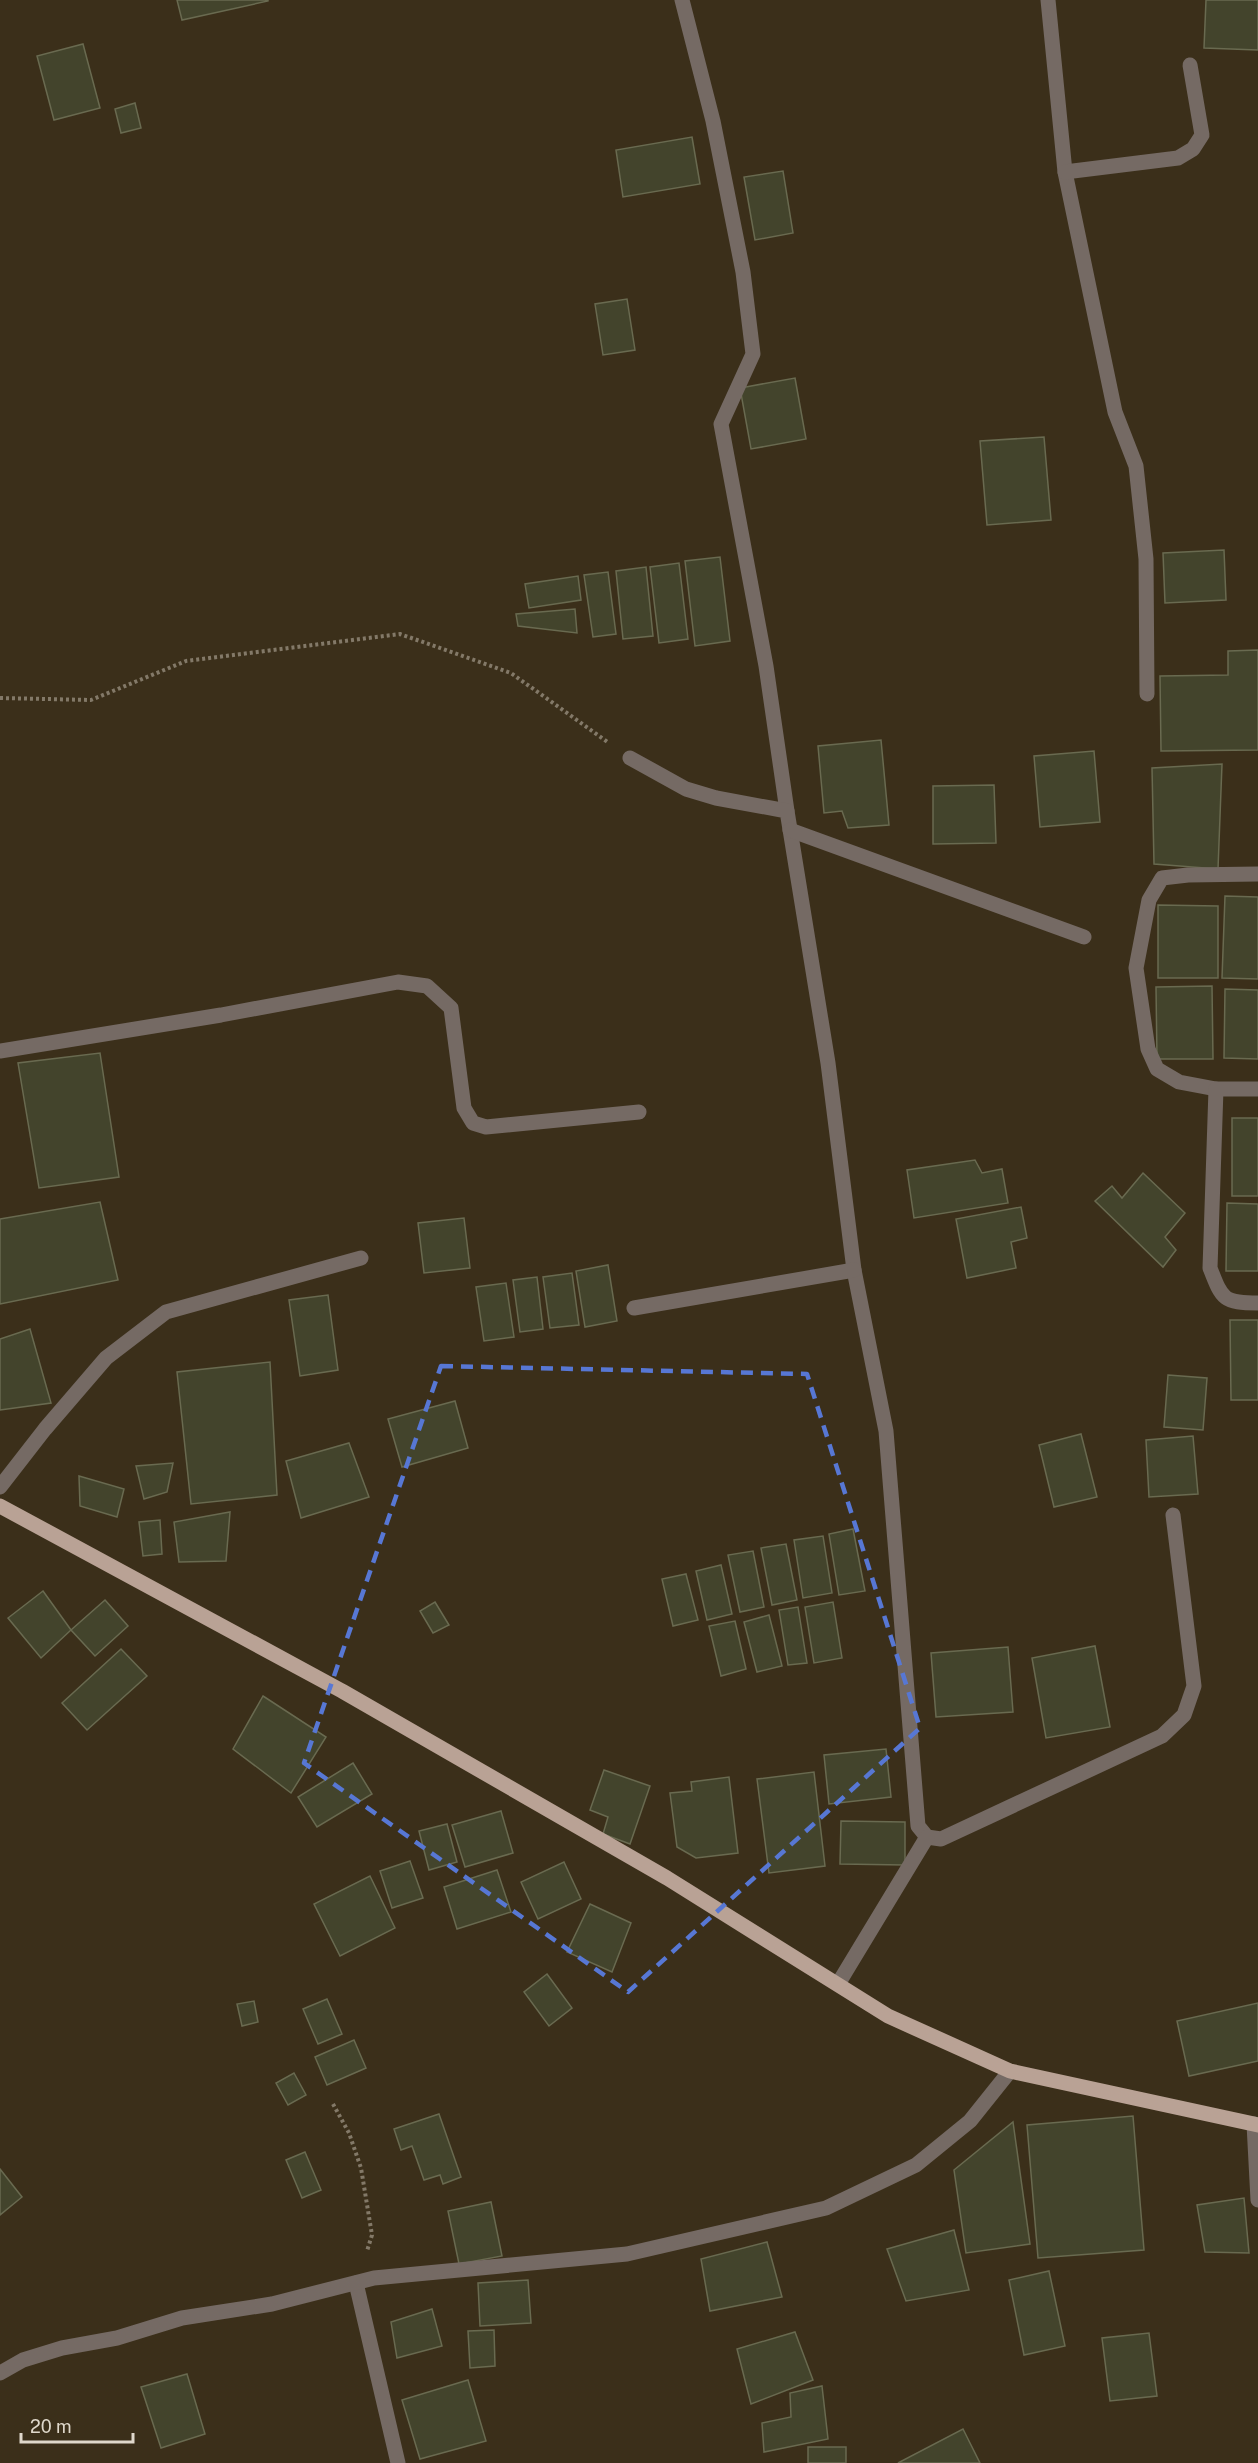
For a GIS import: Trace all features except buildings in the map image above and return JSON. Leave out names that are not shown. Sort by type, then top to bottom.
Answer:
[{"type":"main road","points":[[0,1506],[342,1691],[667,1878],[888,2016],[1010,2071],[1256,2124]]},
{"type":"street","points":[[682,0],[713,121],[743,272],[753,354],[721,424],[766,666],[828,1062],[854,1270],[886,1431],[918,1826],[927,1837],[941,1839],[1162,1736],[1184,1715],[1194,1686],[1173,1515]]},
{"type":"street","points":[[1048,0],[1065,172],[1114,412],[1136,466],[1146,559],[1147,694]]},
{"type":"street","points":[[1065,172],[1178,158],[1193,149],[1202,135],[1190,65]]},
{"type":"street","points":[[630,758],[686,789],[716,798],[787,811]]},
{"type":"street","points":[[790,830],[1084,937]]},
{"type":"street","points":[[1258,874],[1188,875],[1162,878],[1149,900],[1136,968],[1148,1049],[1157,1069],[1179,1082],[1216,1089],[1258,1089]]},
{"type":"street","points":[[0,1051],[220,1015],[398,982],[427,986],[451,1008],[464,1108],[473,1123],[486,1127],[639,1112]]},
{"type":"street","points":[[1216,1089],[1210,1268],[1221,1294],[1237,1303],[1258,1303]]},
{"type":"street","points":[[0,1486],[106,1358],[166,1312],[361,1258]]},
{"type":"street","points":[[634,1308],[854,1270]]},
{"type":"street","points":[[837,1984],[927,1837]]},
{"type":"street","points":[[0,2373],[23,2360],[62,2348],[117,2338],[182,2319],[272,2304],[390,2276],[627,2254],[826,2208],[916,2165],[970,2121],[1010,2071]]},
{"type":"street","points":[[1256,2124],[1258,2200]]},
{"type":"street","points":[[356,2283],[398,2463]]},
{"type":"path","points":[[0,698],[91,700],[186,661],[400,634],[511,674],[630,758]]},
{"type":"path","points":[[333,2104],[349,2133],[361,2168],[372,2235],[356,2283]]},
{"type":"highlighted area","points":[[441,1366],[807,1374],[920,1728],[628,1992],[304,1763]]}]
